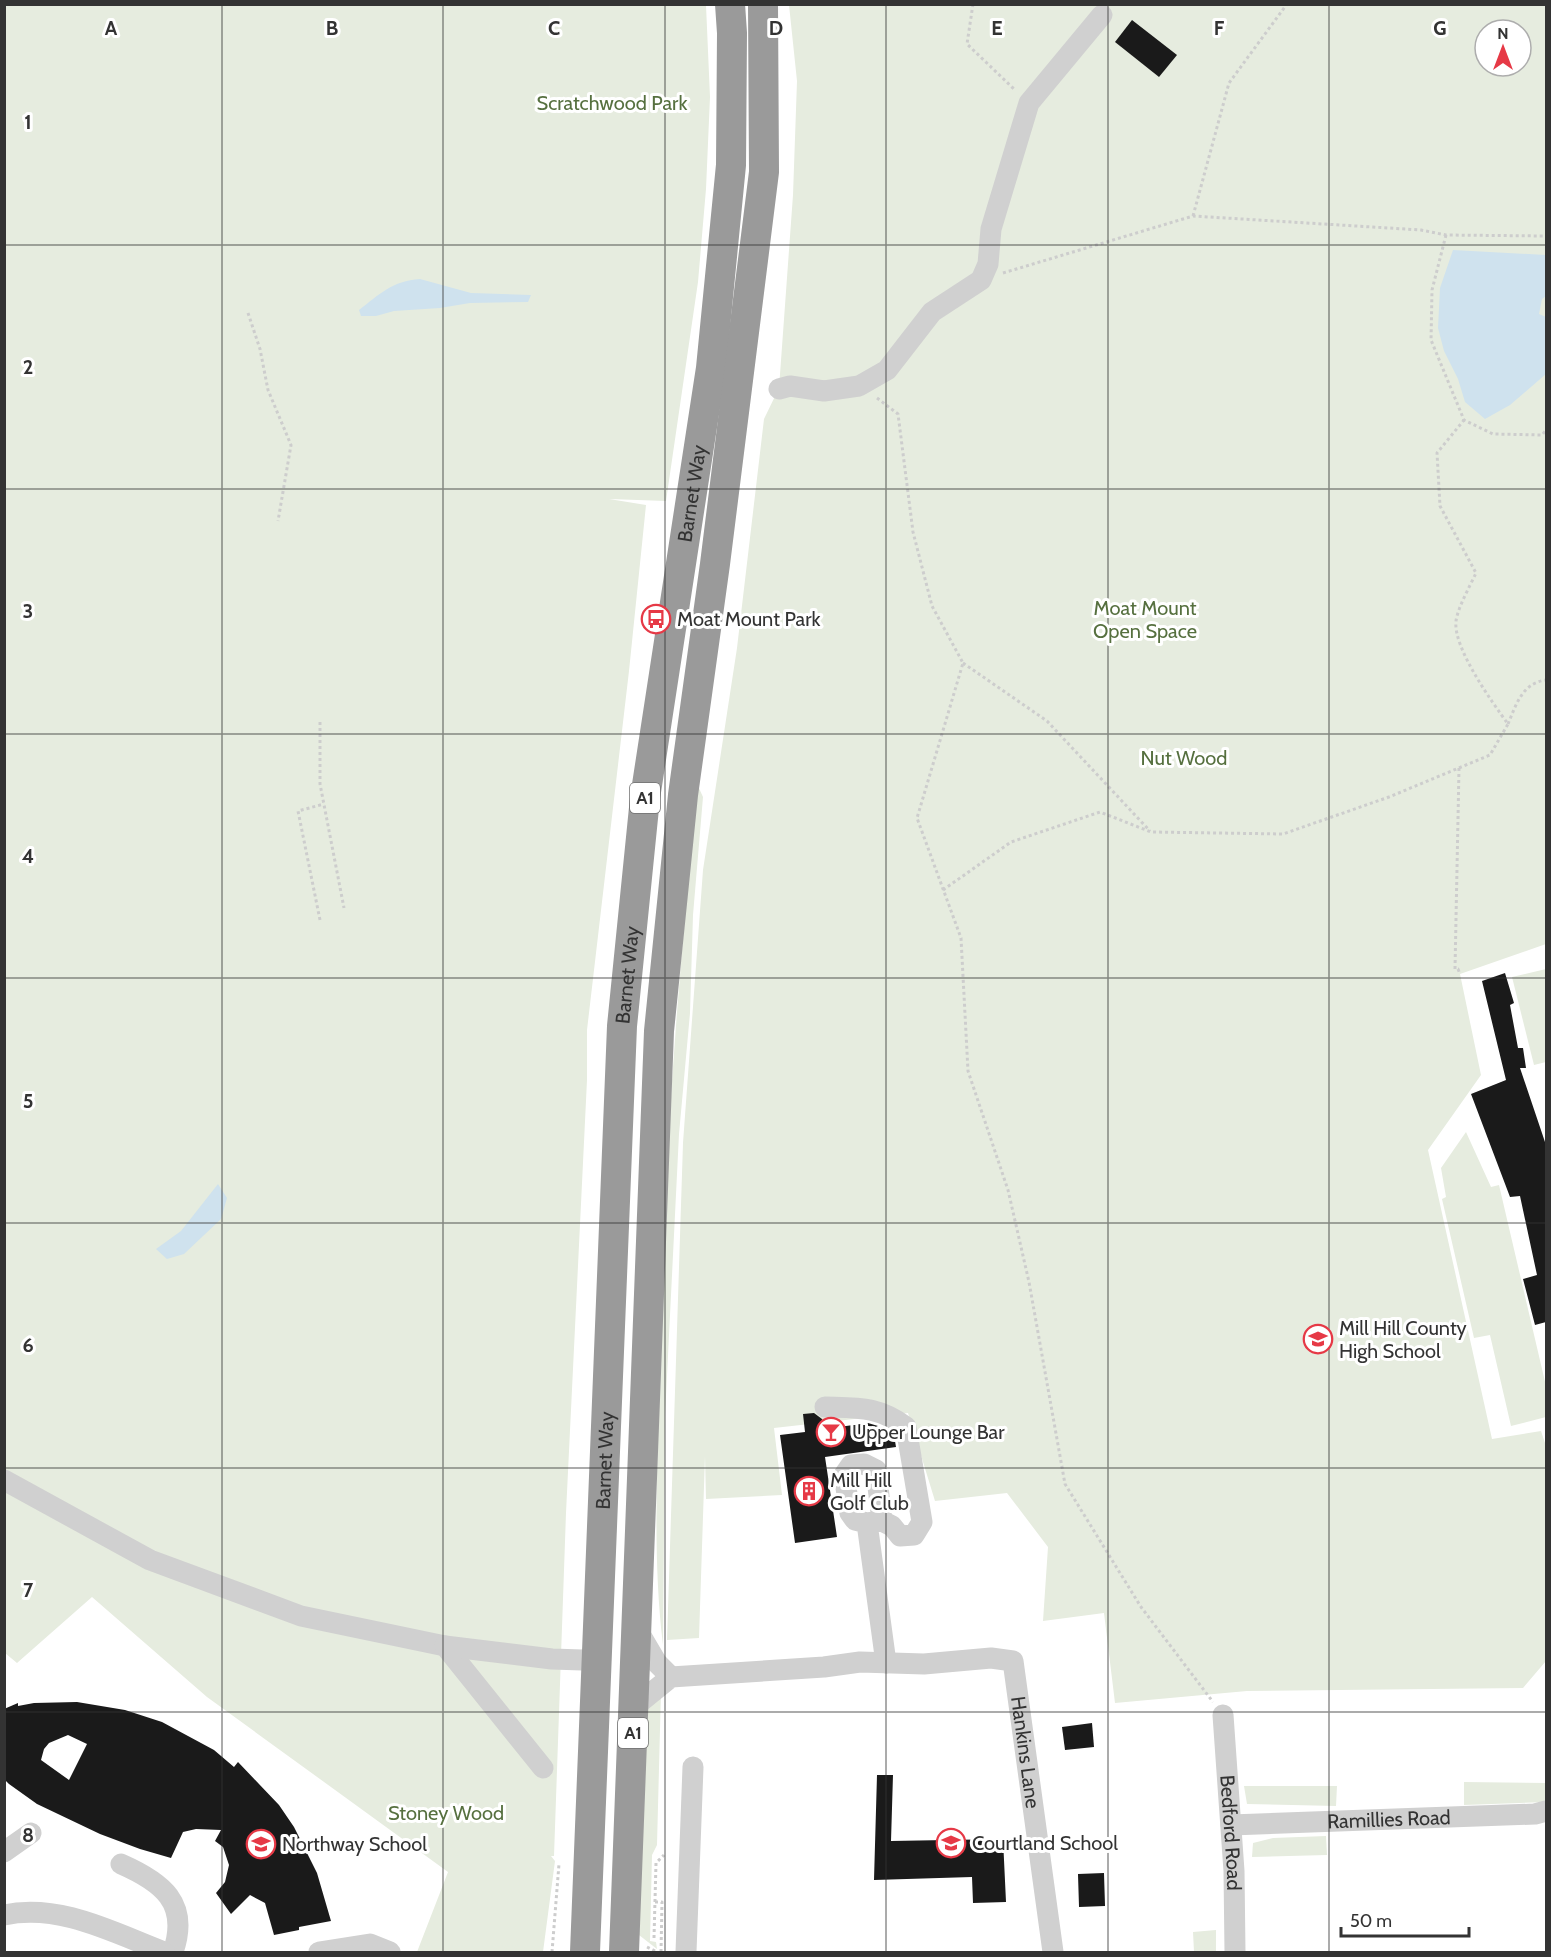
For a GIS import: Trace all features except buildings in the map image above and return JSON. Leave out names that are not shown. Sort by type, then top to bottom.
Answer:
[{"type":"highway","name":"Barnet Way","points":[[585,1953],[622,1026],[645,798],[711,368],[731,165],[732,33],[730,4]]},
{"type":"highway","name":"Barnet Way","points":[[624,1953],[659,1031],[683,795],[764,172],[763,4]]},
{"type":"street","points":[[779,389],[790,386],[824,391],[859,386],[887,370],[932,312],[981,280],[988,264],[992,229],[1029,103],[1102,15]]},
{"type":"street","points":[[634,1707],[671,1677],[824,1667],[860,1662],[886,1663],[875,1522],[892,1526],[900,1536],[914,1535],[922,1522],[906,1427],[894,1418],[873,1409],[825,1407]]},
{"type":"street","points":[[4,1480],[150,1560],[301,1616],[445,1646],[552,1659],[582,1660],[597,1657]]},
{"type":"street","points":[[637,1629],[657,1663],[671,1677]]},
{"type":"street","points":[[445,1646],[543,1768]]},
{"type":"street","name":"Hankins Lane","points":[[886,1663],[924,1664],[991,1658],[1013,1660],[1053,1953]]},
{"type":"street","name":"Bedford Road","points":[[1223,1715],[1234,1871],[1235,1953]]},
{"type":"street","points":[[686,1953],[693,1767]]},
{"type":"street","name":"Ramillies Road","points":[[1231,1825],[1535,1814],[1546,1811]]},
{"type":"street","points":[[4,1852],[31,1833]]},
{"type":"street","points":[[121,1863],[159,1884],[171,1899],[178,1915],[179,1928],[179,1937],[173,1953]]},
{"type":"street","points":[[7,1908],[66,1916],[164,1953]]},
{"type":"street","points":[[319,1953],[370,1944],[390,1953]]},
{"type":"path","points":[[973,4],[967,44],[1029,103]]},
{"type":"path","points":[[1193,216],[1229,83],[1287,4]]},
{"type":"path","points":[[981,280],[1193,216],[1421,230],[1446,235],[1546,236]]},
{"type":"path","points":[[1446,235],[1432,290],[1431,340],[1464,420],[1493,434],[1542,435],[1546,430]]},
{"type":"path","points":[[248,313],[260,349],[268,390],[291,446],[278,521]]},
{"type":"path","points":[[859,386],[898,414],[914,532],[932,606],[963,663],[1047,721],[1151,832]]},
{"type":"path","points":[[1464,420],[1437,453],[1440,506],[1476,573],[1456,619],[1456,634],[1482,688],[1508,724]]},
{"type":"path","points":[[963,663],[917,818],[961,938],[968,1071],[1008,1190],[1029,1282],[1065,1484],[1140,1607],[1223,1715]]},
{"type":"path","points":[[943,890],[1011,842],[1100,812],[1151,832],[1283,834],[1389,797],[1490,755],[1508,724],[1520,695],[1540,681],[1546,680]]},
{"type":"path","points":[[320,722],[320,784],[344,908]]},
{"type":"path","points":[[1459,768],[1455,969],[1458,969],[1460,974]]},
{"type":"path","points":[[320,920],[298,812],[324,804]]},
{"type":"path","points":[[654,1938],[656,1863],[664,1855]]},
{"type":"path","points":[[552,1953],[559,1864]]},
{"type":"path","points":[[655,1902],[662,1902],[661,1953]]},
{"type":"green space","points":[[4,5],[706,5],[710,97],[706,189],[698,282],[666,501],[609,499],[646,505],[587,1030],[587,1080],[566,1513],[554,1856],[551,1856],[555,1861],[543,1952],[417,1952],[448,1872],[207,1697],[92,1597],[17,1663],[5,1653]]},
{"type":"green space","name":"Nut Wood","points":[[789,5],[1546,5],[1546,944],[1460,974],[1481,1075],[1428,1150],[1492,1439],[1541,1431],[1546,1446],[1546,1661],[1523,1688],[1247,1691],[1115,1703],[1104,1613],[1043,1621],[1048,1547],[1007,1493],[935,1501],[908,1413],[774,1428],[782,1495],[706,1499],[705,1456],[699,1638],[667,1640],[683,1143],[703,870],[737,648],[764,419],[779,388],[793,195],[797,81]]},
{"type":"green space","points":[[698,786],[703,797],[693,915],[690,1013],[679,1134],[665,1416],[663,1645],[656,1510],[664,1226],[677,1006]]},
{"type":"green space","points":[[1546,969],[1546,1062],[1534,1065],[1512,977]]},
{"type":"green space","name":"Mill Hill County High School","points":[[1466,1132],[1491,1187],[1499,1185],[1546,1386],[1546,1417],[1511,1426],[1490,1335],[1474,1338],[1442,1199],[1446,1197],[1441,1168]]},
{"type":"green space","points":[[661,1691],[657,1845],[652,1855],[650,1941],[656,1942],[657,1949],[639,1935],[643,1771],[648,1705]]},
{"type":"green space","points":[[1464,1782],[1546,1783],[1546,1802],[1464,1805]]},
{"type":"green space","points":[[1244,1786],[1337,1786],[1336,1806],[1247,1804]]},
{"type":"green space","points":[[1326,1836],[1327,1855],[1252,1857],[1253,1843],[1273,1838]]},
{"type":"green space","points":[[1216,1930],[1216,1952],[1194,1952],[1193,1932]]},
{"type":"water","points":[[1453,250],[1546,255],[1546,296],[1542,299],[1539,314],[1546,317],[1546,374],[1510,405],[1485,419],[1465,402],[1458,379],[1444,351],[1438,328],[1440,288]]},
{"type":"water","points":[[420,279],[471,293],[531,295],[528,302],[470,303],[361,316],[359,310],[387,289],[402,282]]},
{"type":"water","points":[[218,1184],[227,1198],[221,1219],[184,1254],[167,1259],[156,1249],[181,1231]]},
{"type":"place","name":"Moat Mount Park","points":[[656,619]]},
{"type":"place","name":"Mill Hill County High School","points":[[1318,1339]]},
{"type":"place","name":"Upper Lounge Bar","points":[[831,1432]]},
{"type":"place","name":"Mill Hill Golf Club","points":[[809,1491]]},
{"type":"place","name":"Courtland School","points":[[951,1843]]},
{"type":"place","name":"Northway School","points":[[261,1844]]},
{"type":"park label","name":"Scratchwood Park","points":[[612,103]]},
{"type":"park label","name":"Moat Mount Open Space","points":[[1145,620]]},
{"type":"park label","name":"Stoney Wood","points":[[446,1813]]}]
